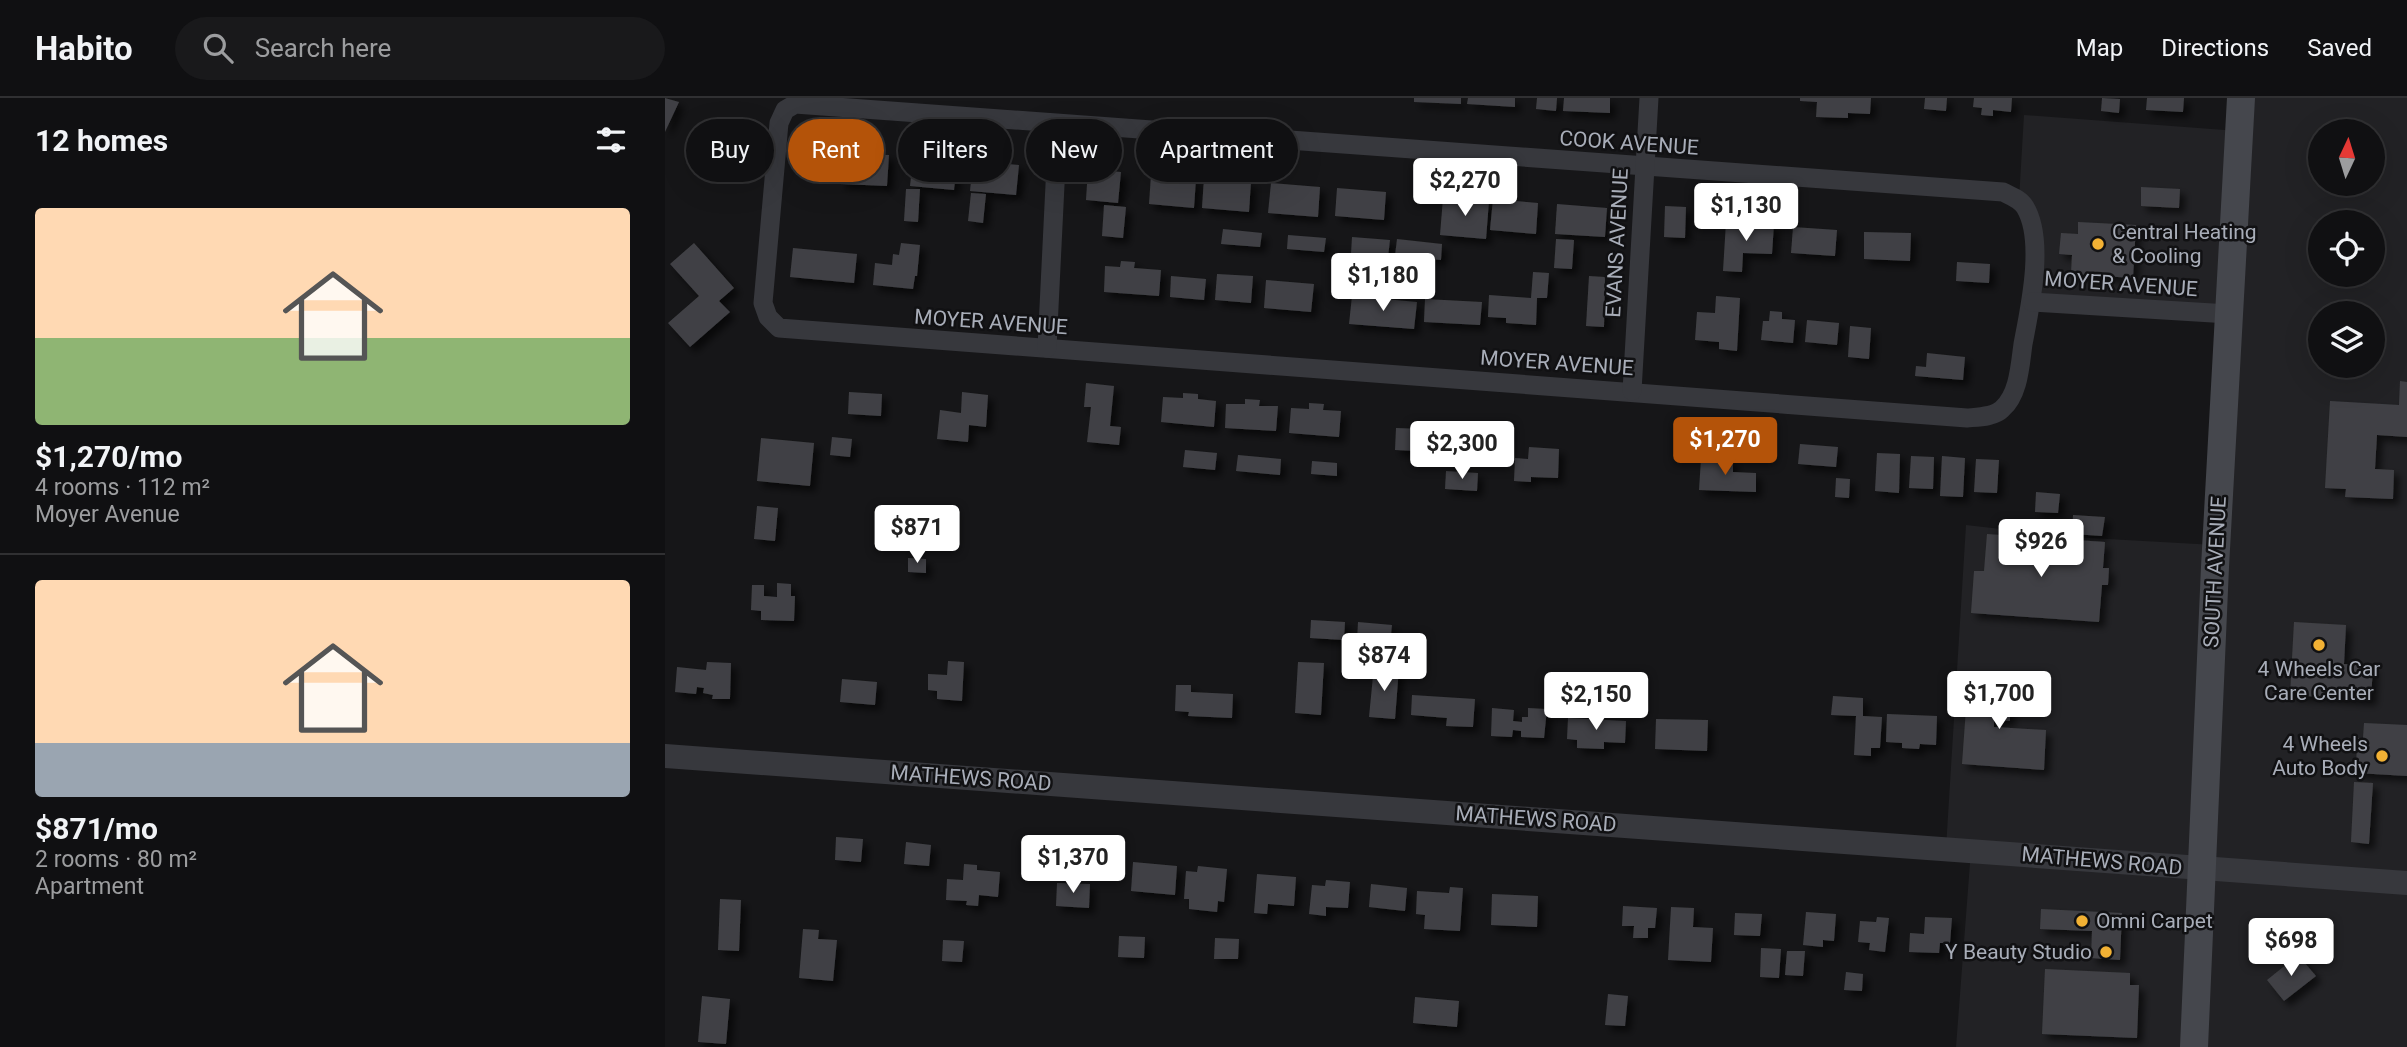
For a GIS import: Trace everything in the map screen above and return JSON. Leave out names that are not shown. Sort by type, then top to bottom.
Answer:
[{"type":"main road","name":"SOUTH AVENUE","points":[[2194,1047],[2241,98]]},
{"type":"street","name":"EVANS AVENUE","points":[[1632,391],[1649,98]]},
{"type":"street","name":"COOK AVENUE","points":[[797,330],[779,328],[768,317],[763,303],[779,123],[785,110],[795,104],[1026,122]]},
{"type":"street","name":"COOK AVENUE","points":[[1122,129],[2003,192],[2019,200],[2029,216],[2033,232],[2032,302]]},
{"type":"street","points":[[1047,348],[1055,182]]},
{"type":"street","name":"MOYER AVENUE","points":[[797,330],[1967,418],[2001,411],[2010,399],[2017,382],[2032,302],[2229,314]]},
{"type":"street","name":"MATHEWS ROAD","points":[[665,756],[2407,883]]},
{"type":"shaded area","points":[[2241,98],[2407,98],[2407,1047],[1956,1047],[1971,850],[1946,848],[1966,525],[2072,537],[2215,545],[2229,314],[2032,302],[2034,265],[2019,200],[2024,115],[2238,131]]},
{"type":"building","points":[[665,98],[679,102],[665,132]]},
{"type":"building","points":[[1414,98],[1461,98],[1461,104],[1414,102]]},
{"type":"building","points":[[1468,98],[1515,98],[1515,107],[1467,104]]},
{"type":"building","points":[[1537,98],[1557,98],[1556,111],[1536,109]]},
{"type":"building","points":[[1564,98],[1610,98],[1610,113],[1563,111]]},
{"type":"building","points":[[1800,98],[1871,98],[1870,114],[1848,113],[1848,118],[1816,117],[1817,102],[1800,101]]},
{"type":"building","points":[[1925,98],[1947,98],[1946,111],[1924,109]]},
{"type":"building","points":[[1974,98],[2012,98],[2011,112],[1993,110],[1993,116],[1981,115],[1982,108],[1973,107]]},
{"type":"building","points":[[2102,98],[2120,99],[2119,113],[2101,111]]},
{"type":"building","points":[[2147,98],[2184,98],[2183,112],[2146,110]]},
{"type":"building","points":[[884,155],[889,155],[887,186],[840,184],[884,182]]},
{"type":"building","points":[[1012,164],[1019,165],[1016,195],[970,191],[971,182],[1012,182]]},
{"type":"building","points":[[910,182],[955,182],[954,190],[910,186]]},
{"type":"building","points":[[1087,182],[1120,182],[1118,203],[1086,200]]},
{"type":"building","points":[[1151,182],[1196,182],[1194,208],[1149,204]]},
{"type":"building","points":[[1204,182],[1251,182],[1249,212],[1202,208]]},
{"type":"building","points":[[1271,183],[1320,187],[1318,217],[1268,213]]},
{"type":"building","points":[[2141,187],[2180,189],[2179,208],[2141,206]]},
{"type":"building","points":[[1337,188],[1386,192],[1384,220],[1335,216]]},
{"type":"building","points":[[906,189],[920,189],[918,222],[904,221]]},
{"type":"building","points":[[971,193],[986,194],[983,223],[968,221]]},
{"type":"building","points":[[1443,198],[1489,201],[1486,239],[1440,235]]},
{"type":"building","points":[[1493,199],[1538,203],[1536,234],[1490,230]]},
{"type":"building","points":[[1557,204],[1607,208],[1605,237],[1555,234]]},
{"type":"building","points":[[1104,205],[1126,207],[1123,238],[1102,236]]},
{"type":"building","points":[[1665,206],[1686,207],[1685,238],[1664,237]]},
{"type":"building","points":[[1726,222],[1774,224],[1772,254],[1743,253],[1742,272],[1723,271]]},
{"type":"building","name":"Central Heating & Cooling","points":[[2078,222],[2136,225],[2133,278],[2071,274],[2072,255],[2059,254],[2061,233],[2078,234]]},
{"type":"building","points":[[1793,227],[1837,230],[1835,256],[1791,253]]},
{"type":"building","points":[[1223,229],[1262,233],[1260,247],[1221,244]]},
{"type":"building","points":[[1864,232],[1911,233],[1910,261],[1864,259]]},
{"type":"building","points":[[1288,235],[1326,238],[1324,252],[1287,249]]},
{"type":"building","points":[[1352,237],[1390,240],[1388,257],[1351,254]]},
{"type":"building","points":[[1397,239],[1442,244],[1441,260],[1395,256]]},
{"type":"building","points":[[1556,239],[1574,240],[1572,269],[1554,268]]},
{"type":"building","points":[[694,243],[734,288],[719,301],[730,312],[690,347],[668,323],[699,296],[670,264]]},
{"type":"building","points":[[901,243],[920,245],[913,289],[873,285],[875,263],[892,265],[893,254],[899,255]]},
{"type":"building","points":[[793,248],[857,254],[854,283],[790,277]]},
{"type":"building","points":[[1364,257],[1421,262],[1419,279],[1363,275]]},
{"type":"building","points":[[1121,261],[1135,262],[1134,268],[1161,270],[1159,296],[1104,292],[1105,266],[1120,267]]},
{"type":"building","points":[[1957,262],[1990,264],[1989,283],[1956,281]]},
{"type":"building","points":[[1533,272],[1549,273],[1547,298],[1537,298],[1536,325],[1506,323],[1506,318],[1488,317],[1489,295],[1531,298]]},
{"type":"building","points":[[1217,274],[1253,276],[1251,303],[1215,300]]},
{"type":"building","points":[[1171,276],[1206,279],[1204,300],[1170,297]]},
{"type":"building","points":[[1589,276],[1605,277],[1604,327],[1586,326]]},
{"type":"building","points":[[1266,280],[1314,284],[1311,312],[1264,308]]},
{"type":"building","points":[[1352,296],[1417,302],[1414,329],[1349,324]]},
{"type":"building","points":[[1716,296],[1740,298],[1737,351],[1719,349],[1719,342],[1695,340],[1697,312],[1715,313]]},
{"type":"building","points":[[1425,299],[1482,302],[1480,325],[1424,322]]},
{"type":"building","points":[[1770,311],[1782,312],[1782,319],[1795,320],[1793,343],[1761,340],[1763,321],[1769,321]]},
{"type":"building","points":[[1807,320],[1839,323],[1837,345],[1805,342]]},
{"type":"building","points":[[1850,326],[1871,328],[1869,359],[1848,357]]},
{"type":"building","points":[[1927,353],[1965,357],[1963,380],[1915,376],[1916,366],[1926,367]]},
{"type":"building","points":[[2400,381],[2407,382],[2407,437],[2377,435],[2375,469],[2394,470],[2393,499],[2345,497],[2346,489],[2325,488],[2330,401],[2399,405]]},
{"type":"building","points":[[1086,383],[1114,386],[1110,426],[1121,427],[1119,445],[1087,442],[1091,407],[1084,407]]},
{"type":"building","points":[[849,392],[882,394],[881,416],[848,414]]},
{"type":"building","points":[[962,392],[988,395],[986,427],[969,425],[968,442],[937,439],[940,410],[961,413]]},
{"type":"building","points":[[1183,393],[1198,394],[1198,399],[1216,401],[1214,427],[1161,422],[1163,397],[1183,398]]},
{"type":"building","points":[[1245,399],[1260,400],[1259,406],[1278,406],[1276,431],[1225,428],[1226,404],[1245,404]]},
{"type":"building","points":[[1309,403],[1324,404],[1323,410],[1341,411],[1339,437],[1289,433],[1291,408],[1309,409]]},
{"type":"building","points":[[1425,422],[1446,424],[1445,444],[1437,443],[1437,452],[1395,450],[1396,428],[1424,429]]},
{"type":"building","points":[[1458,422],[1509,425],[1507,451],[1457,448]]},
{"type":"building","points":[[832,437],[852,439],[850,457],[830,455]]},
{"type":"building","points":[[761,438],[814,443],[810,486],[757,481]]},
{"type":"building","points":[[1800,444],[1838,447],[1836,467],[1798,464]]},
{"type":"building","points":[[1529,447],[1559,449],[1558,478],[1531,477],[1531,482],[1514,481],[1515,458],[1528,459]]},
{"type":"building","points":[[1185,450],[1217,453],[1215,470],[1183,467]]},
{"type":"building","points":[[1877,453],[1900,454],[1899,493],[1875,491]]},
{"type":"building","points":[[1238,455],[1281,459],[1280,475],[1236,471]]},
{"type":"building","points":[[1911,456],[1934,457],[1933,489],[1909,488]]},
{"type":"building","points":[[1942,456],[1965,458],[1963,497],[1940,496]]},
{"type":"building","points":[[1701,459],[1733,460],[1733,472],[1756,473],[1756,492],[1699,490]]},
{"type":"building","points":[[1976,459],[1999,460],[1997,493],[1974,492]]},
{"type":"building","points":[[1312,461],[1337,463],[1337,476],[1311,474]]},
{"type":"building","points":[[1446,471],[1478,473],[1477,491],[1445,489]]},
{"type":"building","points":[[1836,478],[1850,479],[1849,498],[1835,497]]},
{"type":"building","points":[[2036,492],[2060,494],[2058,513],[2035,512]]},
{"type":"building","points":[[757,506],[778,508],[775,541],[754,539]]},
{"type":"building","points":[[2073,515],[2105,517],[2102,536],[2072,534]]},
{"type":"building","points":[[1987,534],[2105,542],[2103,568],[2109,568],[2108,585],[2102,585],[2099,622],[1971,613],[1974,571],[1984,571]]},
{"type":"building","points":[[908,558],[926,559],[926,573],[908,572]]},
{"type":"building","points":[[777,583],[791,584],[791,596],[795,596],[794,621],[761,620],[761,611],[751,610],[752,585],[764,585],[764,596],[777,597]]},
{"type":"building","points":[[1311,620],[1345,622],[1344,640],[1310,638]]},
{"type":"building","points":[[1358,622],[1392,625],[1390,644],[1357,641]]},
{"type":"building","name":"4 Wheels Car Care Center","points":[[2294,622],[2346,625],[2344,664],[2373,666],[2371,700],[2290,695]]},
{"type":"building","points":[[948,661],[964,662],[962,701],[937,699],[937,691],[928,690],[928,674],[947,675]]},
{"type":"building","points":[[707,662],[731,663],[730,699],[712,699],[713,695],[703,693],[704,688],[697,687],[696,694],[675,692],[677,667],[706,670]]},
{"type":"building","points":[[1298,662],[1324,663],[1321,715],[1295,713]]},
{"type":"building","points":[[1374,666],[1399,668],[1395,719],[1369,717]]},
{"type":"building","points":[[1597,677],[1616,678],[1615,699],[1596,699]]},
{"type":"building","points":[[842,679],[877,682],[875,705],[840,702]]},
{"type":"building","points":[[1968,681],[2016,684],[2015,706],[2010,705],[2010,721],[1994,720],[1994,727],[2046,730],[2044,770],[1962,764]]},
{"type":"building","points":[[1176,685],[1191,685],[1191,692],[1233,694],[1232,718],[1188,716],[1189,712],[1175,711]]},
{"type":"building","points":[[1412,695],[1475,699],[1473,727],[1446,726],[1447,718],[1411,715]]},
{"type":"building","points":[[1833,696],[1863,698],[1863,716],[1882,717],[1880,748],[1871,748],[1871,756],[1854,755],[1856,716],[1831,715]]},
{"type":"building","points":[[1492,708],[1514,710],[1513,721],[1522,722],[1522,717],[1528,717],[1528,708],[1547,709],[1544,738],[1521,737],[1521,731],[1513,730],[1512,737],[1491,736]]},
{"type":"building","points":[[1887,714],[1937,716],[1936,745],[1920,744],[1919,749],[1902,748],[1902,743],[1886,742]]},
{"type":"building","points":[[1568,718],[1626,721],[1625,743],[1604,742],[1604,749],[1577,748],[1577,740],[1567,739]]},
{"type":"building","points":[[1656,719],[1708,720],[1707,751],[1655,749]]},
{"type":"building","name":"4 Wheels Auto Body","points":[[2364,723],[2407,725],[2407,776],[2356,773],[2357,738],[2363,738]]},
{"type":"building","points":[[2354,782],[2373,783],[2369,844],[2351,842]]},
{"type":"building","points":[[836,837],[863,839],[861,862],[835,860]]},
{"type":"building","points":[[906,842],[931,845],[929,866],[904,864]]},
{"type":"building","points":[[1133,862],[1177,866],[1175,895],[1131,891]]},
{"type":"building","points":[[964,864],[977,865],[977,870],[1000,872],[998,897],[979,895],[978,906],[966,905],[967,901],[946,900],[947,879],[963,880]]},
{"type":"building","points":[[1198,866],[1227,869],[1224,902],[1218,901],[1217,912],[1189,909],[1189,899],[1184,899],[1186,871],[1197,872]]},
{"type":"building","points":[[1257,874],[1296,877],[1294,906],[1268,904],[1267,914],[1254,913]]},
{"type":"building","points":[[1326,880],[1350,882],[1348,908],[1326,907],[1326,916],[1309,914],[1312,885],[1325,886]]},
{"type":"building","points":[[1057,883],[1090,884],[1089,908],[1056,906]]},
{"type":"building","points":[[1371,884],[1407,888],[1405,911],[1369,907]]},
{"type":"building","points":[[1450,887],[1463,888],[1460,931],[1424,929],[1425,915],[1416,914],[1417,891],[1449,893]]},
{"type":"building","points":[[1492,894],[1538,896],[1537,927],[1491,925]]},
{"type":"building","points":[[720,899],[741,900],[739,951],[718,950]]},
{"type":"building","points":[[1623,906],[1657,908],[1655,928],[1648,928],[1648,938],[1633,938],[1634,926],[1622,926]]},
{"type":"building","points":[[1671,907],[1694,908],[1693,927],[1713,928],[1711,962],[1668,960]]},
{"type":"building","points":[[2041,909],[2122,913],[2120,960],[2091,958],[2092,931],[2040,929]]},
{"type":"building","points":[[1806,912],[1836,914],[1834,941],[1823,940],[1823,947],[1803,945]]},
{"type":"building","points":[[1735,913],[1762,914],[1760,936],[1734,935]]},
{"type":"building","points":[[1877,917],[1889,918],[1885,952],[1869,950],[1870,943],[1858,942],[1860,921],[1876,922]]},
{"type":"building","points":[[1925,917],[1952,918],[1950,943],[1940,943],[1939,953],[1909,952],[1910,933],[1924,934]]},
{"type":"building","points":[[803,929],[819,930],[818,939],[837,940],[833,981],[799,978]]},
{"type":"building","points":[[1119,936],[1145,937],[1144,958],[1118,957]]},
{"type":"building","points":[[1215,938],[1239,939],[1238,959],[1214,959]]},
{"type":"building","points":[[943,940],[964,941],[962,962],[942,961]]},
{"type":"building","points":[[1761,948],[1781,949],[1779,978],[1760,977]]},
{"type":"building","points":[[1787,951],[1805,951],[1803,976],[1785,975]]},
{"type":"building","points":[[2298,955],[2316,976],[2284,1001],[2267,980]]},
{"type":"building","points":[[2045,969],[2130,973],[2130,985],[2139,985],[2137,1038],[2042,1034]]},
{"type":"building","points":[[1846,972],[1863,974],[1862,991],[1844,990]]},
{"type":"building","points":[[1608,994],[1628,996],[1625,1026],[1605,1025]]},
{"type":"building","points":[[702,996],[730,999],[726,1044],[698,1042]]},
{"type":"building","points":[[1415,997],[1459,1001],[1457,1027],[1413,1023]]},
{"type":"place","name":"Central Heating & Cooling","points":[[2098,244]]},
{"type":"place","name":"4 Wheels Car Care Center","points":[[2319,645]]},
{"type":"place","name":"4 Wheels Auto Body","points":[[2382,756]]},
{"type":"place","name":"Omni Carpet","points":[[2082,921]]},
{"type":"place","name":"Y Beauty Studio","points":[[2106,952]]}]
